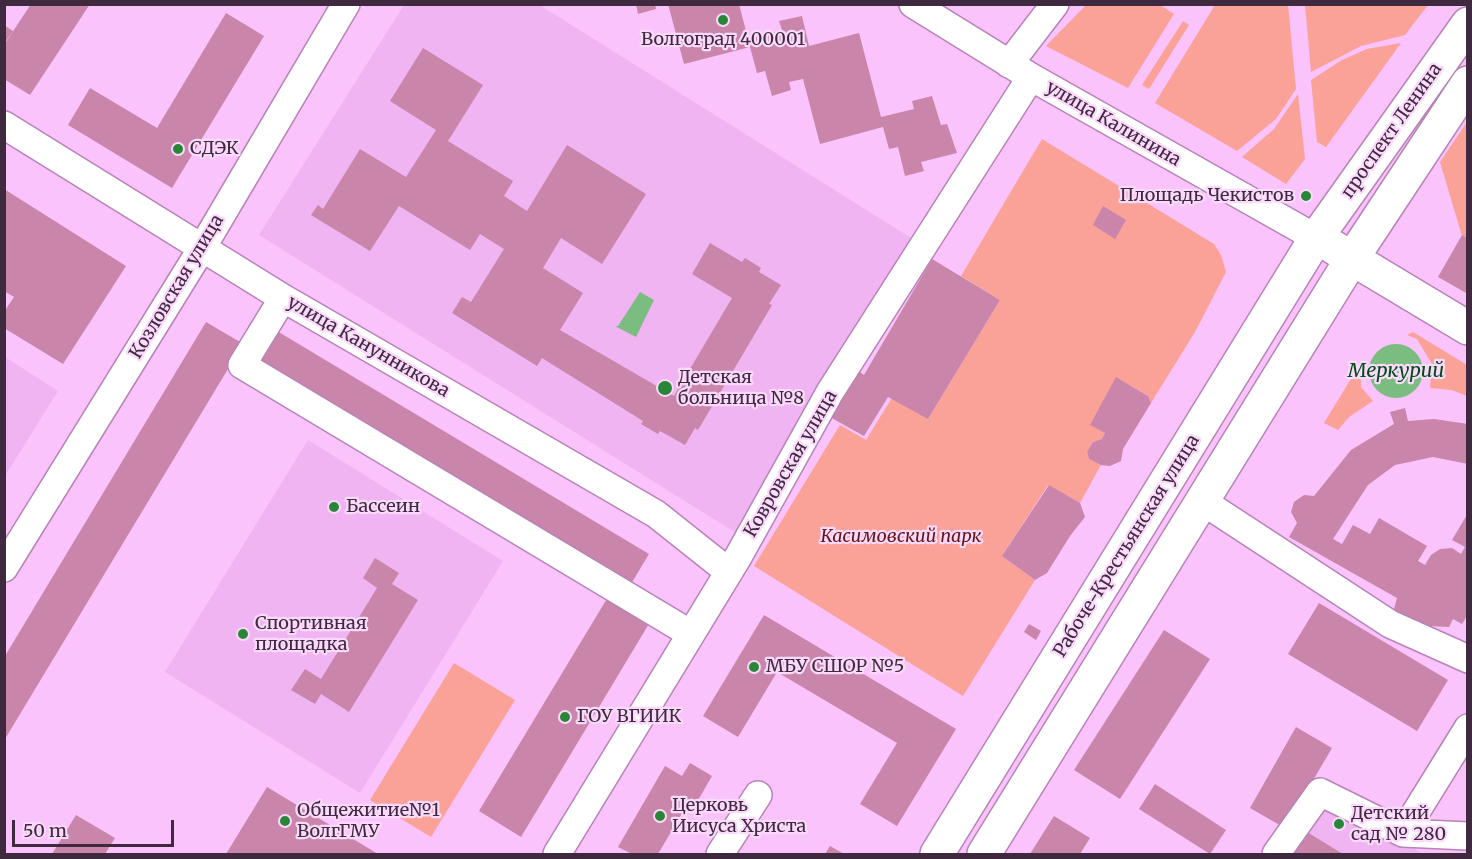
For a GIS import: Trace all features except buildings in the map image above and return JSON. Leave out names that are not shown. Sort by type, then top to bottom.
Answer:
[{"type":"main road","name":"проспект Ленина","points":[[1316,238],[1467,24]]},
{"type":"main road","name":"проспект Ленина","points":[[1353,257],[1467,83]]},
{"type":"main road","points":[[1316,238],[1353,257],[1467,328]]},
{"type":"main road","name":"Рабоче-Крестьянская улица","points":[[937,855],[1316,238]]},
{"type":"main road","points":[[984,855],[1353,257]]},
{"type":"street","name":"Козловская улица","points":[[4,568],[202,248],[346,4]]},
{"type":"street","name":"улица Калинина","points":[[913,4],[1020,71],[1316,238]]},
{"type":"street","name":"Ковровская улица","points":[[557,855],[729,572],[830,392],[1020,71],[1055,4]]},
{"type":"street","name":"улица Канунникова","points":[[4,125],[283,298],[656,514],[729,572]]},
{"type":"street","points":[[283,298],[242,365],[691,634]]},
{"type":"street","points":[[1202,501],[1390,624],[1467,659]]},
{"type":"street","points":[[1403,832],[1467,728]]},
{"type":"street","points":[[1276,855],[1320,792],[1403,832],[1467,836]]},
{"type":"street","points":[[720,855],[758,795]]},
{"type":"shaded area","name":"Детская больница №8","points":[[538,4],[919,243],[736,533],[259,235],[404,5]]},
{"type":"shaded area","points":[[5,357],[58,391],[5,476]]},
{"type":"shaded area","points":[[308,440],[503,561],[360,793],[165,672]]},
{"type":"shaded area","name":"Детский сад № 280","points":[[1325,794],[1423,854],[1286,854]]},
{"type":"green space","points":[[1305,4],[1428,5],[1405,35],[1361,46],[1311,72]]},
{"type":"green space","points":[[1086,5],[1160,5],[1174,14],[1128,88],[1046,46]]},
{"type":"green space","points":[[1215,5],[1288,5],[1296,89],[1276,119],[1237,151],[1155,103]]},
{"type":"green space","points":[[1183,21],[1189,25],[1149,89],[1142,85]]},
{"type":"green space","points":[[1401,43],[1326,147],[1317,142],[1311,80],[1342,60],[1367,49]]},
{"type":"green space","points":[[1298,94],[1305,159],[1286,184],[1242,157],[1274,129]]},
{"type":"green space","points":[[1467,122],[1467,239],[1462,236],[1440,162]]},
{"type":"green space","name":"Касимовский парк","points":[[1042,139],[1214,244],[1221,255],[1226,272],[1195,332],[1151,403],[1147,395],[1117,378],[1091,425],[1105,433],[1102,439],[1093,442],[1087,452],[1089,459],[1101,465],[1080,503],[1048,485],[1002,556],[1035,580],[963,696],[754,566],[840,425],[866,440],[895,393],[928,419],[1000,300],[961,276]]},
{"type":"green space","points":[[1413,332],[1467,365],[1467,396],[1452,390],[1430,388],[1432,364],[1417,339],[1407,335]]},
{"type":"green space","points":[[1360,364],[1361,387],[1373,401],[1349,417],[1338,430],[1324,423]]},
{"type":"green space","points":[[454,663],[515,700],[431,837],[370,800]]},
{"type":"water","points":[[640,292],[654,300],[636,337],[615,326],[618,326]]},
{"type":"water","name":"Меркурий","points":[[1391,344],[1401,344],[1411,348],[1419,356],[1423,371],[1419,386],[1411,394],[1401,398],[1391,398],[1381,394],[1373,386],[1369,376],[1369,366],[1373,356],[1381,348]]},
{"type":"place","name":"Волгоград 400001","points":[[723,20]]},
{"type":"place","name":"СДЭК","points":[[178,149]]},
{"type":"place","name":"Площадь Чекистов","points":[[1306,196]]},
{"type":"place","name":"Детская больница №8","points":[[665,388]]},
{"type":"place","name":"Бассеин","points":[[334,507]]},
{"type":"place","name":"Спортивная площадка","points":[[243,634]]},
{"type":"place","name":"МБУ СШОР №5","points":[[754,667]]},
{"type":"place","name":"ГОУ ВГИИК","points":[[565,717]]},
{"type":"place","name":"Церковь Иисуса Христа","points":[[660,816]]},
{"type":"place","name":"Общежитие№1 ВолгГМУ","points":[[285,821]]},
{"type":"place","name":"Детский сад № 280","points":[[1339,824]]}]
